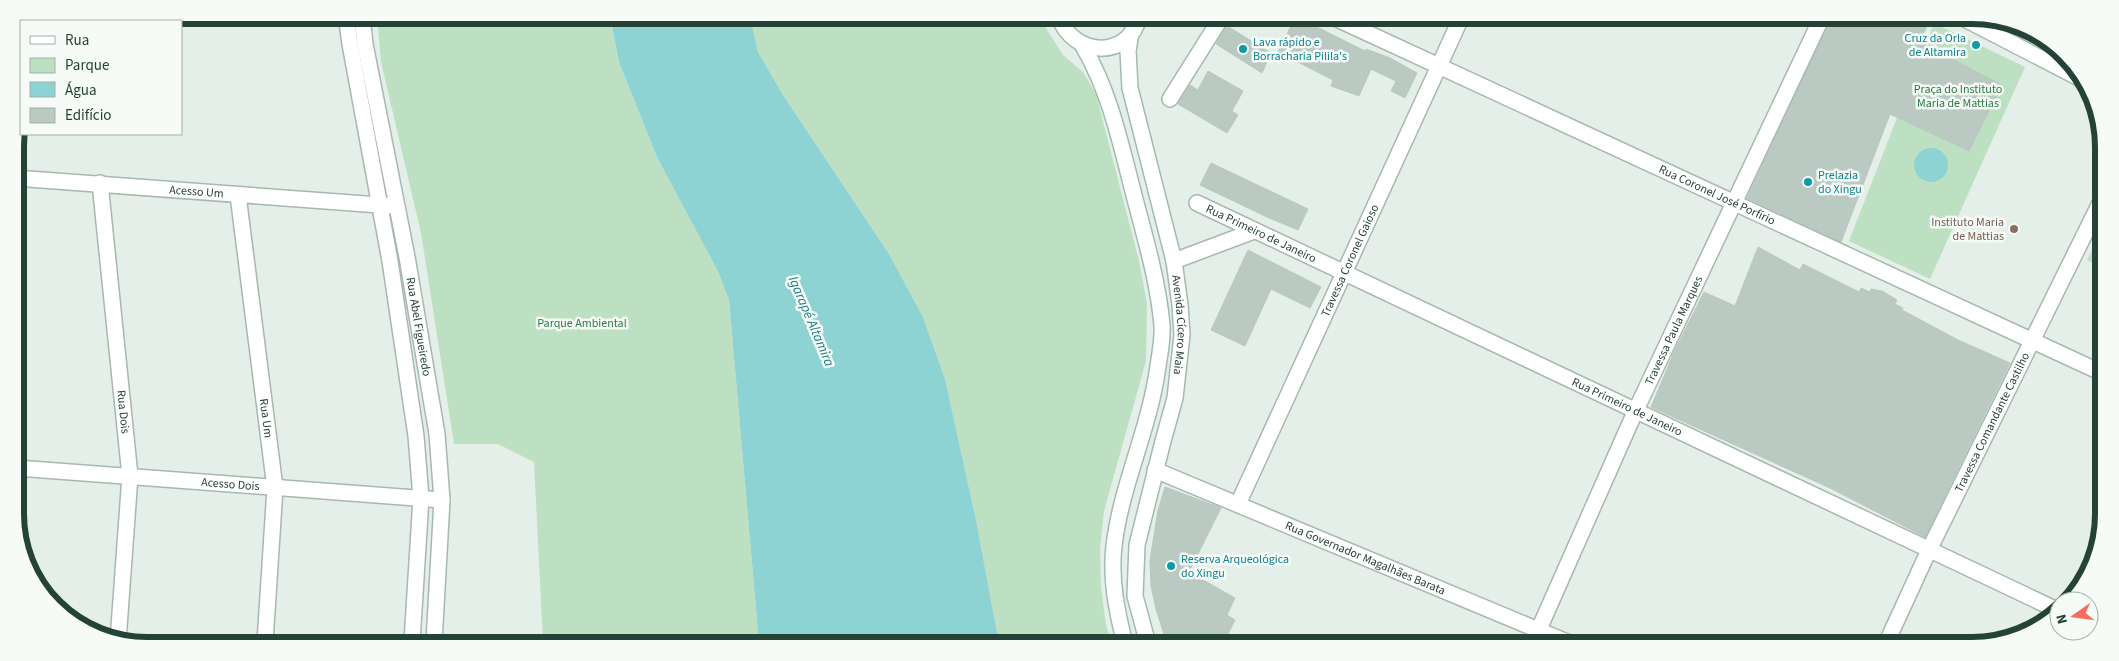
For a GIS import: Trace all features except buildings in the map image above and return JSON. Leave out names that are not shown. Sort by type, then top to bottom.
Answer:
[{"type":"street","name":"Rua Abel Figueiredo","points":[[347,24],[390,261],[416,436],[421,498],[412,637]]},
{"type":"street","name":"Rua Abel Figueiredo","points":[[363,24],[365,44],[407,257],[437,434],[442,500],[434,637]]},
{"type":"street","name":"Avenida Cícero Maia","points":[[1061,24],[1071,38],[1083,46],[1097,69],[1108,97],[1154,270],[1162,327],[1152,398],[1122,502],[1114,548],[1114,596],[1123,637]]},
{"type":"street","points":[[1083,46],[1096,49],[1109,47],[1121,42],[1136,24]]},
{"type":"street","name":"Avenida Cícero Maia","points":[[1137,24],[1128,58],[1130,88],[1174,260],[1180,305],[1180,365],[1175,398],[1137,545],[1135,596],[1146,637]]},
{"type":"street","points":[[1170,99],[1217,24]]},
{"type":"street","name":"Rua Coronel José Porfírio","points":[[1348,24],[2095,370]]},
{"type":"street","name":"Travessa Coronel Gaioso","points":[[1238,504],[1458,24]]},
{"type":"street","name":"Travessa Paula Marques","points":[[1536,637],[1635,412],[1819,24]]},
{"type":"street","points":[[1973,24],[2072,74]]},
{"type":"street","name":"Acesso Um","points":[[24,178],[396,206]]},
{"type":"street","name":"Rua Dois","points":[[100,183],[130,476],[119,634]]},
{"type":"street","name":"Rua Um","points":[[238,195],[275,488],[265,637]]},
{"type":"street","name":"Rua Primeiro de Janeiro","points":[[1197,203],[1635,412],[2049,606]]},
{"type":"street","name":"Travessa Comandante Castilho","points":[[1889,637],[1929,550],[2095,213]]},
{"type":"street","points":[[1174,260],[1254,231]]},
{"type":"street","name":"Acesso Dois","points":[[24,468],[442,500]]},
{"type":"street","name":"Rua Governador Magalhães Barata","points":[[1155,470],[1556,637]]},
{"type":"green space","name":"Parque Ambiental","points":[[378,24],[612,24],[619,62],[657,157],[719,271],[729,300],[758,637],[543,637],[534,462],[498,444],[454,444],[421,233],[381,62]]},
{"type":"green space","points":[[752,24],[1043,24],[1063,55],[1083,72],[1096,94],[1139,261],[1147,303],[1146,361],[1104,511],[1100,549],[1101,587],[1106,625],[1110,637],[998,637],[976,520],[945,379],[923,317],[889,254],[783,95],[758,52]]},
{"type":"green space","name":"Praça do Instituto Maria de Mattias","points":[[1934,24],[2025,67],[1930,279],[1849,241]]},
{"type":"green space","points":[[2095,244],[2095,264],[2087,260]]},
{"type":"water","name":"Igarapé Altamira","points":[[612,24],[752,24],[758,52],[783,95],[889,254],[923,317],[945,379],[976,520],[998,637],[758,637],[729,300],[718,271],[657,157],[619,62]]},
{"type":"water","points":[[1931,148],[1943,153],[1948,165],[1943,177],[1931,182],[1919,177],[1914,165],[1919,153]]},
{"type":"place","name":"Cruz da Orla de Altamira","points":[[1976,45]]},
{"type":"place","name":"Lava rápido e Borracharia Pilila's","points":[[1243,49]]},
{"type":"place","name":"Prelazia do Xingu","points":[[1808,182]]},
{"type":"place","name":"Instituto Maria de Mattias","points":[[2014,229]]},
{"type":"place","name":"Reserva Arqueológica do Xingu","points":[[1171,566]]}]
